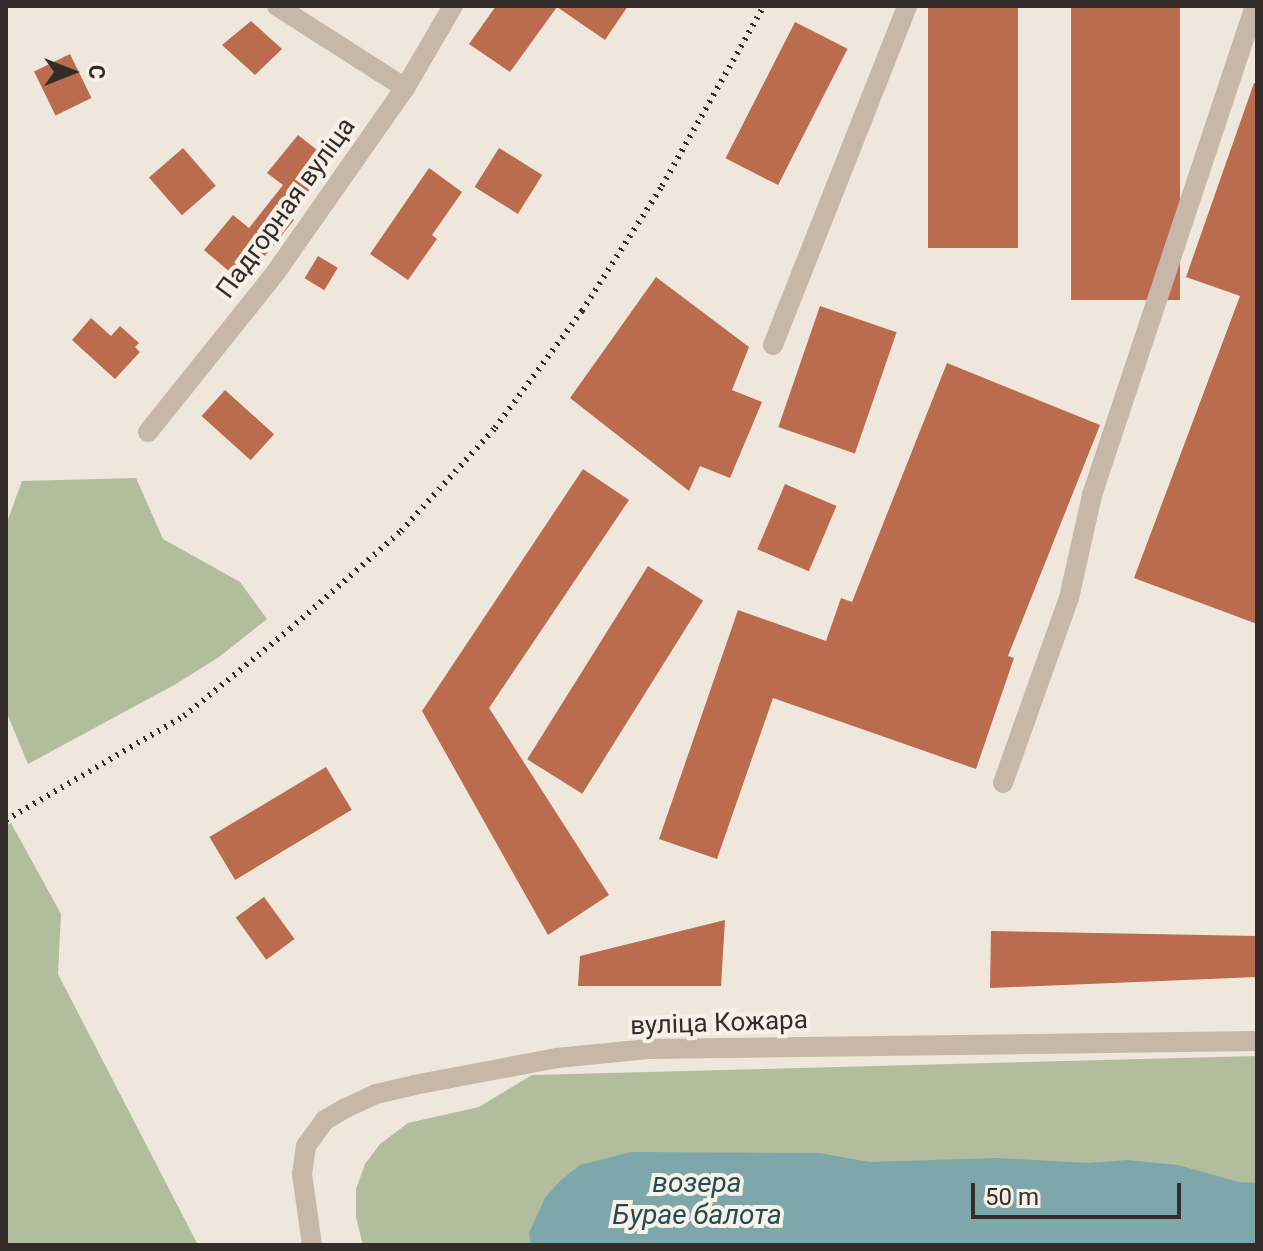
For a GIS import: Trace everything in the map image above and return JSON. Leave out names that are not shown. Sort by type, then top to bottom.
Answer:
[{"type":"street","points":[[277,6],[405,88]]},
{"type":"street","name":"Падгорная вуліца","points":[[148,432],[276,272],[405,88],[453,6]]},
{"type":"street","points":[[773,345],[907,6]]},
{"type":"street","points":[[1003,783],[1069,598],[1092,495],[1255,6]]},
{"type":"street","name":"вуліца Кожара","points":[[312,1245],[302,1174],[306,1146],[325,1120],[346,1108],[376,1094],[414,1085],[557,1058],[649,1049],[1257,1041]]},
{"type":"green space","points":[[136,478],[163,539],[240,582],[267,619],[219,657],[176,684],[28,764],[6,711],[6,525],[22,481]]},
{"type":"green space","points":[[11,823],[61,914],[58,974],[198,1245],[6,1245],[6,826]]},
{"type":"green space","points":[[1257,1056],[1257,1245],[363,1245],[356,1217],[356,1189],[365,1164],[380,1144],[408,1123],[479,1107],[532,1075]]},
{"type":"water","name":"возера Бурае балота","points":[[631,1152],[819,1153],[870,1162],[996,1158],[1088,1163],[1127,1160],[1178,1165],[1239,1182],[1257,1183],[1257,1245],[531,1245],[529,1233],[545,1198],[560,1181],[580,1165]]},
{"type":"building","points":[[496,6],[628,6],[605,40],[557,7],[510,72],[469,44]]},
{"type":"building","points":[[928,6],[1018,6],[1018,248],[928,248]]},
{"type":"building","points":[[1071,6],[1180,6],[1180,300],[1071,300]]},
{"type":"building","points":[[251,21],[282,49],[255,75],[222,45]]},
{"type":"building","points":[[795,22],[848,49],[778,185],[726,158]]},
{"type":"building","points":[[70,54],[91,98],[56,116],[34,72]]},
{"type":"building","points":[[1254,83],[1257,84],[1257,624],[1134,578],[1240,296],[1186,277]]},
{"type":"building","points":[[298,135],[317,150],[303,169],[317,179],[290,216],[294,220],[243,283],[204,250],[233,215],[249,228],[283,185],[267,173]]},
{"type":"building","points":[[183,148],[216,186],[182,215],[149,178]]},
{"type":"building","points":[[499,148],[542,175],[518,214],[475,187]]},
{"type":"building","points":[[429,168],[462,192],[432,235],[437,239],[408,280],[370,254]]},
{"type":"building","points":[[318,256],[338,268],[324,290],[305,278]]},
{"type":"building","points":[[656,277],[749,347],[732,390],[762,402],[730,478],[700,466],[689,491],[570,398]]},
{"type":"building","points":[[820,306],[897,332],[855,453],[778,427]]},
{"type":"building","points":[[91,318],[111,336],[120,326],[139,343],[135,347],[140,352],[115,379],[72,340]]},
{"type":"building","points":[[947,363],[1100,425],[1008,656],[1014,658],[976,769],[773,698],[717,859],[659,839],[738,610],[826,641],[841,598],[852,602]]},
{"type":"building","points":[[225,390],[274,434],[251,460],[202,416]]},
{"type":"building","points":[[583,469],[629,500],[489,708],[609,895],[548,935],[422,711]]},
{"type":"building","points":[[785,484],[837,506],[809,571],[757,549]]},
{"type":"building","points":[[648,566],[703,600],[582,794],[527,759]]},
{"type":"building","points":[[326,767],[352,810],[235,880],[209,837]]},
{"type":"building","points":[[264,897],[295,939],[266,960],[236,918]]},
{"type":"building","points":[[725,920],[721,986],[578,986],[580,956]]},
{"type":"building","points":[[991,931],[1257,936],[1257,977],[990,988]]},
{"type":"railway","points":[[6,820],[184,716],[290,629],[401,531],[495,428],[582,311],[662,186],[764,6]]}]
